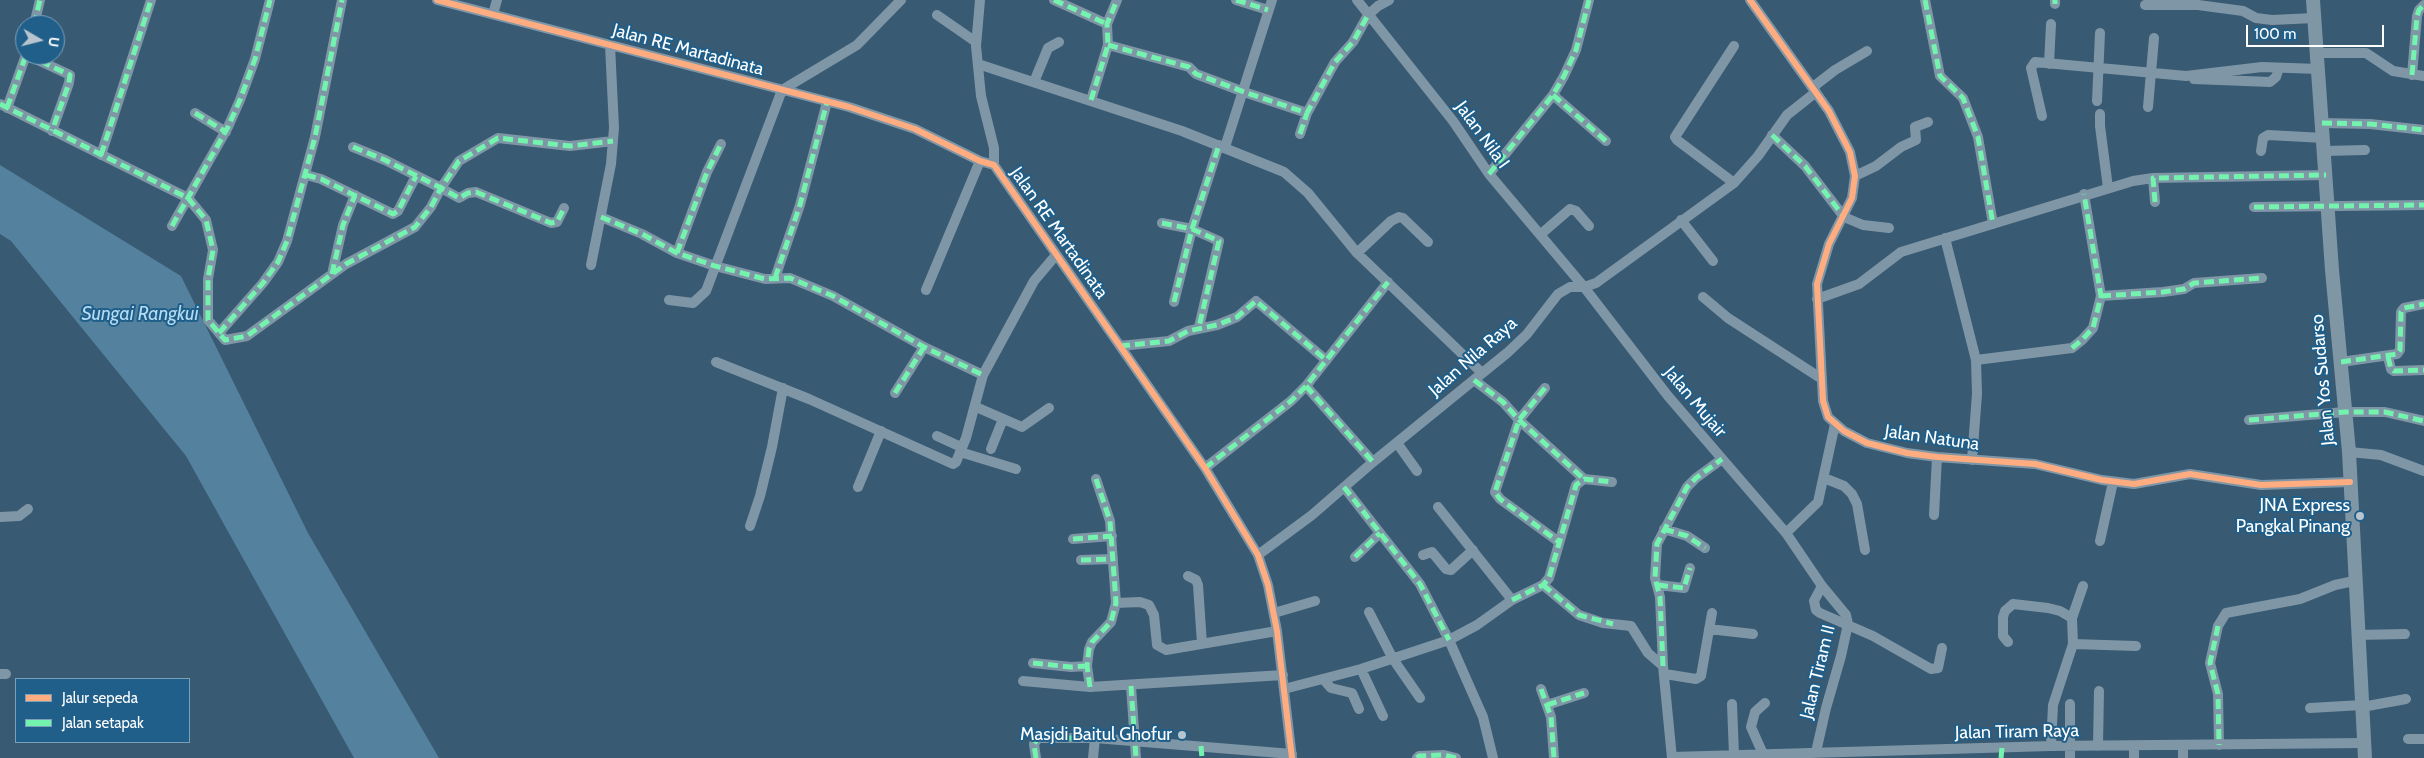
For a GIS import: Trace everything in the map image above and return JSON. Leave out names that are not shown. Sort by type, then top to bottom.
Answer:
[{"type":"highway","name":"Jalan Yos Sudarso","points":[[2313,0],[2349,452],[2354,581],[2365,758]]},
{"type":"street","points":[[36,15],[40,0]]},
{"type":"street","points":[[101,155],[151,0]]},
{"type":"street","points":[[172,226],[226,132],[253,66],[270,0]]},
{"type":"street","points":[[220,333],[264,283],[278,262],[293,224],[331,66],[336,25],[342,0]]},
{"type":"street","name":"Jalan RE Martadinata","points":[[437,0],[827,102],[915,129],[980,161],[994,165],[1205,468],[1258,554],[1268,585],[1274,613],[1292,756]]},
{"type":"street","points":[[493,14],[497,0]]},
{"type":"street","points":[[669,300],[697,301],[706,291],[782,90],[857,45],[901,0]]},
{"type":"street","points":[[980,0],[976,42],[981,96],[994,148],[994,165]]},
{"type":"street","points":[[1054,0],[1101,22],[1108,45],[1082,97]]},
{"type":"street","points":[[1101,22],[1117,0]]},
{"type":"street","points":[[1236,0],[1268,10]]},
{"type":"street","points":[[1174,302],[1192,229],[1244,92],[1272,0]]},
{"type":"street","name":"Jalan Nila I","points":[[1358,0],[1455,124],[1489,174],[1584,287]]},
{"type":"street","points":[[1300,134],[1307,112],[1335,62],[1353,42],[1368,15],[1378,6],[1389,0]]},
{"type":"street","points":[[1489,174],[1555,92],[1576,50],[1589,0]]},
{"type":"street","name":"Jalan Natuna","points":[[1750,0],[1814,89],[1850,152],[1855,176],[1853,193],[1844,217],[1821,265],[1817,284],[1817,299],[1826,410],[1828,416],[1852,437],[1867,443],[1907,453],[2035,464],[2113,482],[2143,484],[2190,474],[2262,485],[2350,482]]},
{"type":"street","points":[[1925,0],[1940,76],[1963,98],[1978,137],[1993,224]]},
{"type":"street","points":[[2145,5],[2198,5],[2243,11],[2256,18],[2272,20],[2314,18]]},
{"type":"street","points":[[2412,75],[2417,16],[2419,10],[2424,5]]},
{"type":"street","points":[[937,15],[976,42]]},
{"type":"street","points":[[2049,64],[2051,24]]},
{"type":"street","points":[[2097,101],[2100,33]]},
{"type":"street","points":[[2148,107],[2154,38]]},
{"type":"street","points":[[1034,82],[1048,48],[1059,42]]},
{"type":"street","points":[[591,265],[613,141],[610,45]]},
{"type":"street","points":[[1108,45],[1189,67],[1201,76],[1307,112]]},
{"type":"street","points":[[1734,46],[1675,137],[1734,182]]},
{"type":"street","name":"Jalan Nila Raya","points":[[1258,554],[1312,515],[1372,462],[1478,377],[1527,334],[1558,294],[1570,287],[1584,287],[1603,279],[1734,182],[1758,156],[1787,115],[1834,70],[1867,52]]},
{"type":"street","points":[[2316,53],[2366,53],[2393,72],[2424,76]]},
{"type":"street","points":[[2042,116],[2031,68],[2035,62],[2186,76],[2262,67],[2318,69]]},
{"type":"street","points":[[978,64],[1185,132],[1284,172],[1312,198],[1357,253],[1388,282],[1519,420],[1584,479],[1612,482]]},
{"type":"street","points":[[22,65],[4,106],[188,198],[206,220],[213,250],[208,279],[208,320],[225,340],[247,336],[332,274],[360,256],[415,227],[431,207],[459,161],[498,138],[570,146],[613,141]]},
{"type":"street","points":[[48,65],[70,75],[70,83],[52,131]]},
{"type":"street","points":[[2186,76],[2201,81],[2270,82],[2276,77],[2279,68]]},
{"type":"street","points":[[1555,92],[1606,142]]},
{"type":"street","points":[[775,278],[800,205],[827,102]]},
{"type":"street","points":[[194,113],[226,132]]},
{"type":"street","points":[[2100,114],[2108,188]]},
{"type":"street","points":[[1855,176],[1876,166],[1901,147],[1916,140],[1916,127],[1928,122]]},
{"type":"street","points":[[2322,124],[2370,124],[2424,130]]},
{"type":"street","points":[[1772,135],[1805,166],[1844,217],[1863,225],[1889,228]]},
{"type":"street","points":[[2261,151],[2263,138],[2268,135],[2365,150]]},
{"type":"street","points":[[677,253],[707,172],[721,144]]},
{"type":"street","points":[[353,148],[385,160],[459,198],[468,193],[476,192],[551,223],[557,222],[564,208]]},
{"type":"street","points":[[926,290],[980,161]]},
{"type":"street","points":[[306,175],[321,179],[391,214],[395,213],[416,176]]},
{"type":"street","points":[[1817,299],[1859,284],[1901,252],[2084,194],[2132,181],[2153,178],[2326,175]]},
{"type":"street","points":[[2153,178],[2155,202]]},
{"type":"street","points":[[1976,360],[2076,346],[2093,328],[2101,296],[2084,194]]},
{"type":"street","points":[[332,274],[343,225],[355,195]]},
{"type":"street","points":[[2254,207],[2424,205]]},
{"type":"street","points":[[1541,234],[1570,209],[1576,211],[1589,226]]},
{"type":"street","points":[[601,217],[642,234],[677,253],[715,266],[765,279],[790,278],[832,296],[924,347],[983,376]]},
{"type":"street","points":[[1357,253],[1391,221],[1401,217],[1428,242]]},
{"type":"street","points":[[1681,220],[1713,262]]},
{"type":"street","points":[[1162,223],[1192,229],[1219,241],[1200,324]]},
{"type":"street","points":[[1945,238],[1976,360],[1977,394],[1972,460]]},
{"type":"street","points":[[716,362],[783,388],[950,463],[954,463],[961,450],[976,406],[983,376],[1034,281],[1056,255]]},
{"type":"street","points":[[2101,296],[2163,292],[2194,284],[2262,278]]},
{"type":"street","points":[[1205,468],[1291,401],[1306,386],[1388,282]]},
{"type":"street","name":"Jalan Mujair","points":[[1584,287],[1668,396],[1786,533]]},
{"type":"street","points":[[1703,297],[1728,318],[1822,379]]},
{"type":"street","points":[[1118,342],[1161,343],[1200,324],[1217,325],[1237,317],[1254,302],[1258,302],[1326,360]]},
{"type":"street","points":[[2341,362],[2397,354],[2400,350],[2402,312],[2404,308],[2424,304]]},
{"type":"street","points":[[895,393],[924,347]]},
{"type":"street","points":[[2388,356],[2391,369],[2394,371],[2424,370]]},
{"type":"street","points":[[1306,386],[1372,462]]},
{"type":"street","points":[[750,526],[760,496],[772,447],[783,388]]},
{"type":"street","points":[[1545,388],[1519,420],[1495,494],[1559,542]]},
{"type":"street","points":[[976,406],[1016,426],[1024,426],[1049,408]]},
{"type":"street","points":[[2249,420],[2345,412],[2385,412],[2424,421]]},
{"type":"street","points":[[991,449],[1003,419]]},
{"type":"street","points":[[1786,533],[1814,508],[1818,502],[1836,424]]},
{"type":"street","points":[[858,487],[881,432]]},
{"type":"street","points":[[937,436],[961,450],[1016,469]]},
{"type":"street","points":[[1396,443],[1417,471]]},
{"type":"street","points":[[2349,452],[2381,455],[2424,471]]},
{"type":"street","points":[[1934,515],[1937,457]]},
{"type":"street","points":[[1672,758],[1658,585],[1655,578],[1654,561],[1657,544],[1687,487],[1722,459]]},
{"type":"street","points":[[1824,478],[1844,486],[1852,494],[1857,504],[1865,550]]},
{"type":"street","points":[[1090,687],[1087,666],[1092,642],[1111,622],[1116,603],[1112,536],[1107,508],[1096,479]]},
{"type":"street","points":[[1284,689],[1324,680],[1450,640],[1477,625],[1512,600],[1543,585],[1549,578],[1574,490],[1584,479]]},
{"type":"street","points":[[2100,541],[2113,482]]},
{"type":"street","points":[[1344,487],[1420,584],[1450,640],[1483,717],[1493,758]]},
{"type":"street","points":[[1438,507],[1512,600]]},
{"type":"street","points":[[0,517],[14,517],[28,509]]},
{"type":"street","points":[[1664,529],[1687,536],[1705,548]]},
{"type":"street","points":[[1355,557],[1380,533]]},
{"type":"street","name":"Jalan Tiram II","points":[[1786,533],[1822,586],[1846,615],[1848,624],[1811,754]]},
{"type":"street","points":[[1073,539],[1112,536]]},
{"type":"street","points":[[1423,555],[1432,552],[1446,568],[1451,570],[1473,550]]},
{"type":"street","points":[[1081,560],[1113,559]]},
{"type":"street","points":[[1658,585],[1684,588],[1690,568]]},
{"type":"street","points":[[1188,576],[1196,580],[1198,586],[1202,644]]},
{"type":"street","points":[[2219,745],[2218,700],[2210,663],[2218,626],[2226,613],[2300,599],[2335,585],[2354,581]]},
{"type":"street","points":[[1543,585],[1579,615],[1603,623],[1631,626],[1648,653],[1664,670],[1699,678],[1702,672],[1712,613]]},
{"type":"street","points":[[1822,586],[1814,601],[1816,610],[1873,636],[1931,670],[1938,668],[1942,648]]},
{"type":"street","points":[[2051,746],[2054,705],[2073,644],[2072,618],[2083,586]]},
{"type":"street","points":[[1274,613],[1314,600]]},
{"type":"street","points":[[1116,603],[1145,603],[1153,608],[1155,639],[1160,649],[1166,650],[1277,631]]},
{"type":"street","points":[[2008,642],[2003,636],[2003,617],[2006,610],[2013,604],[2048,608],[2060,611],[2072,618]]},
{"type":"street","points":[[1369,612],[1393,659],[1420,698]]},
{"type":"street","points":[[1709,629],[1754,634]]},
{"type":"street","points":[[2358,635],[2405,634]]},
{"type":"street","points":[[2073,644],[2136,646]]},
{"type":"street","points":[[1033,662],[1071,667],[1087,666]]},
{"type":"street","points":[[1361,669],[1383,716]]},
{"type":"street","points":[[1023,682],[1090,687],[1131,686],[1283,675]]},
{"type":"street","points":[[1324,680],[1331,688],[1352,693],[1360,709]]},
{"type":"street","points":[[1131,686],[1136,758]]},
{"type":"street","points":[[1541,689],[1550,718],[1554,758]]},
{"type":"street","points":[[2098,746],[2099,691]]},
{"type":"street","points":[[1547,705],[1584,693]]},
{"type":"street","points":[[2310,708],[2362,706],[2406,699]]},
{"type":"street","points":[[1763,754],[1751,727],[1755,712],[1765,703]]},
{"type":"street","points":[[1732,704],[1734,756]]},
{"type":"street","points":[[2070,704],[2070,758]]},
{"type":"street","points":[[1036,758],[1034,744],[1038,738],[1095,738],[1201,746],[1292,756]]},
{"type":"street","points":[[1093,758],[1095,738]]},
{"type":"street","points":[[2408,739],[2424,739]]},
{"type":"street","name":"Jalan Tiram Raya","points":[[1672,758],[1763,754],[2002,753],[2051,746],[2364,743]]},
{"type":"street","points":[[1201,746],[1202,758]]},
{"type":"street","points":[[2134,746],[2134,758]]},
{"type":"street","points":[[2183,746],[2183,758]]},
{"type":"street","points":[[1417,758],[1419,756],[1444,755],[1456,758]]},
{"type":"water","name":"Sungai Rangkui","points":[[0,165],[181,276],[308,533],[439,758],[354,758],[186,456],[11,241],[0,234]]},
{"type":"marked path","points":[[36,15],[40,0]]},
{"type":"marked path","points":[[101,155],[151,0]]},
{"type":"marked path","points":[[172,226],[228,127],[240,100],[255,59],[270,0]]},
{"type":"marked path","points":[[219,333],[263,283],[278,262],[287,241],[315,137],[342,0]]},
{"type":"marked path","points":[[1054,0],[1107,24]]},
{"type":"marked path","points":[[1091,100],[1108,45],[1107,24],[1117,0]]},
{"type":"marked path","points":[[1236,0],[1268,10]]},
{"type":"marked path","points":[[1489,174],[1553,95],[1564,76],[1576,50],[1589,0]]},
{"type":"marked path","points":[[1925,0],[1940,76],[1963,98],[1978,137],[1993,224]]},
{"type":"marked path","points":[[2412,75],[2417,16],[2419,10],[2424,5]]},
{"type":"marked path","points":[[1108,45],[1189,67],[1196,74],[1307,113],[1335,62],[1353,42],[1368,15]]},
{"type":"marked path","points":[[7,108],[22,65]]},
{"type":"marked path","points":[[48,65],[70,75],[52,131]]},
{"type":"marked path","points":[[1553,95],[1606,141]]},
{"type":"marked path","points":[[775,278],[800,205],[827,102]]},
{"type":"marked path","points":[[0,104],[188,198],[206,220],[213,250],[208,279],[208,320],[225,340],[247,336],[346,264],[415,227],[431,207],[441,188],[459,198],[468,193],[476,192],[551,223],[557,222],[564,208]]},
{"type":"marked path","points":[[195,113],[226,132]]},
{"type":"marked path","points":[[1300,134],[1307,113]]},
{"type":"marked path","points":[[2322,123],[2370,124],[2424,130]]},
{"type":"marked path","points":[[1772,135],[1805,166],[1844,217]]},
{"type":"marked path","points":[[353,147],[385,160],[441,188],[459,161],[498,138],[570,146],[613,141]]},
{"type":"marked path","points":[[677,253],[707,172],[721,144]]},
{"type":"marked path","points":[[1174,302],[1192,229],[1219,145]]},
{"type":"marked path","points":[[306,175],[321,179],[393,214],[398,211],[416,176]]},
{"type":"marked path","points":[[2155,202],[2153,178],[2326,175]]},
{"type":"marked path","points":[[2072,348],[2093,328],[2101,296],[2084,194]]},
{"type":"marked path","points":[[332,274],[343,225],[355,195]]},
{"type":"marked path","points":[[2254,207],[2424,205]]},
{"type":"marked path","points":[[601,217],[642,234],[677,253],[715,266],[765,279],[790,278],[833,296],[924,347],[983,375]]},
{"type":"marked path","points":[[1162,223],[1192,229],[1219,241],[1199,327]]},
{"type":"marked path","points":[[2101,296],[2163,292],[2184,289],[2194,283],[2262,278]]},
{"type":"marked path","points":[[1205,468],[1291,401],[1306,386],[1388,282]]},
{"type":"marked path","points":[[1120,346],[1169,341],[1188,331],[1217,325],[1237,317],[1256,301],[1326,360]]},
{"type":"marked path","points":[[2341,362],[2397,354],[2400,350],[2401,312],[2404,308],[2424,304]]},
{"type":"marked path","points":[[895,393],[924,347]]},
{"type":"marked path","points":[[2388,357],[2391,369],[2394,371],[2424,370]]},
{"type":"marked path","points":[[1474,380],[1503,402],[1519,420],[1584,479]]},
{"type":"marked path","points":[[1306,386],[1373,462]]},
{"type":"marked path","points":[[1545,388],[1519,420],[1495,492],[1500,499],[1559,542]]},
{"type":"marked path","points":[[2249,420],[2345,412],[2385,412],[2424,421]]},
{"type":"marked path","points":[[1663,666],[1660,597],[1655,578],[1657,544],[1687,487],[1722,459]]},
{"type":"marked path","points":[[1090,687],[1087,666],[1089,649],[1092,642],[1111,622],[1116,603],[1110,521],[1096,479]]},
{"type":"marked path","points":[[1512,600],[1543,585],[1549,578],[1576,485],[1584,479],[1612,482]]},
{"type":"marked path","points":[[1344,487],[1420,584],[1449,640]]},
{"type":"marked path","points":[[1664,529],[1687,536],[1705,548]]},
{"type":"marked path","points":[[1355,557],[1380,533]]},
{"type":"marked path","points":[[1073,539],[1112,536]]},
{"type":"marked path","points":[[1081,560],[1113,559]]},
{"type":"marked path","points":[[1658,585],[1684,588],[1690,568]]},
{"type":"marked path","points":[[1543,585],[1579,615],[1613,624]]},
{"type":"marked path","points":[[2218,626],[2210,663],[2218,694],[2219,745]]},
{"type":"marked path","points":[[1033,663],[1071,667],[1087,666]]},
{"type":"marked path","points":[[1131,686],[1136,758]]},
{"type":"marked path","points":[[1541,689],[1551,717],[1554,758]]},
{"type":"marked path","points":[[1547,705],[1584,693]]},
{"type":"marked path","points":[[1036,758],[1034,744],[1038,738],[1095,738]]},
{"type":"marked path","points":[[1201,746],[1202,758]]},
{"type":"marked path","points":[[2001,758],[2002,748]]},
{"type":"marked path","points":[[1417,758],[1419,756],[1444,755],[1456,758]]},
{"type":"cycle path","points":[[437,0],[849,107],[915,129],[980,161],[994,165],[1205,468],[1258,555],[1268,585],[1277,631],[1292,758]]},
{"type":"cycle path","points":[[1750,0],[1829,111],[1850,152],[1855,176],[1852,198],[1829,244],[1817,284],[1823,401],[1828,417],[1844,431],[1867,443],[1907,453],[2035,464],[2102,480],[2134,484],[2190,474],[2261,485],[2350,482]]},
{"type":"place","name":"JNA Express Pangkal Pinang","points":[[2360,516]]},
{"type":"place","name":"Masjdi Baitul Ghofur","points":[[1182,735]]}]
